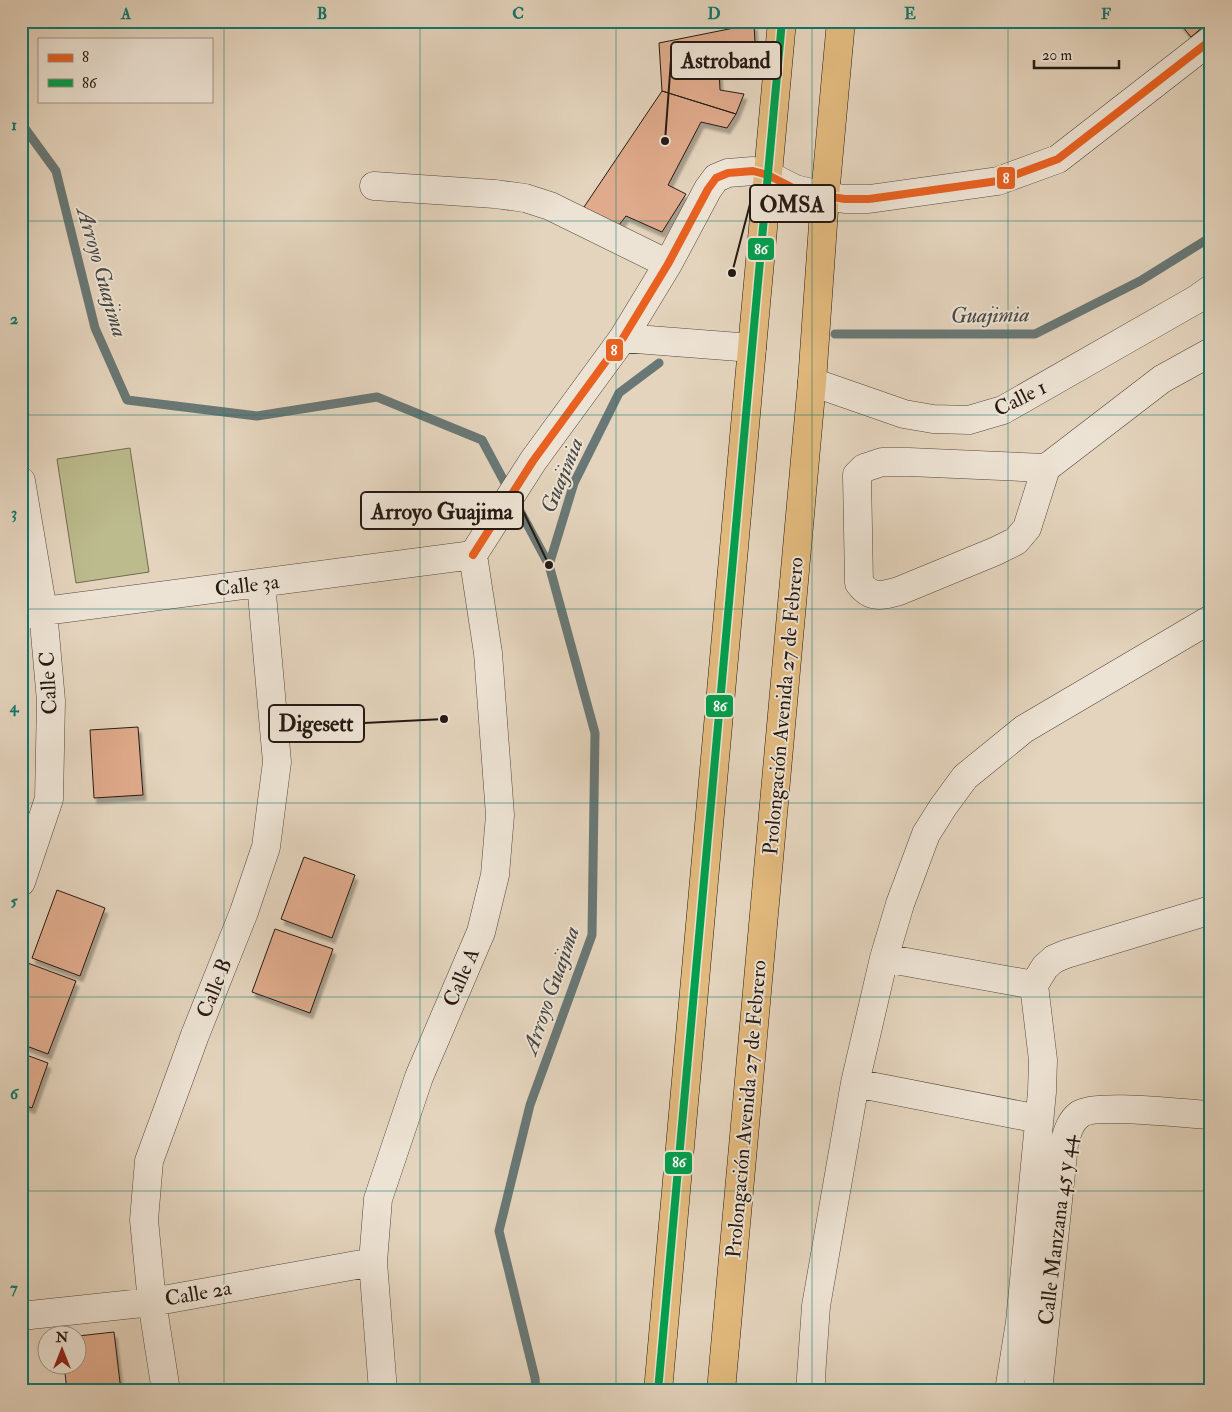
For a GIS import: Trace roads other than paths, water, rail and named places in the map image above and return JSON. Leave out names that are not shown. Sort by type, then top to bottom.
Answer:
[{"type":"main road","points":[[658,1391],[782,21]]},
{"type":"main road","name":"Prolongación Avenida 27 de Febrero","points":[[721,1391],[812,382],[825,196],[841,21]]},
{"type":"street","points":[[472,555],[533,461],[624,338],[716,178],[728,173],[752,171],[768,175],[795,189],[845,199],[869,199],[998,181],[1058,159],[1211,40]]},
{"type":"street","points":[[374,186],[495,194],[525,198],[550,206],[668,264]]},
{"type":"street","name":"Calle 1","points":[[812,382],[904,414],[969,420],[1003,410],[1197,299],[1211,289]]},
{"type":"street","points":[[624,338],[752,348]]},
{"type":"street","points":[[1046,468],[882,462],[864,468],[857,475],[859,583],[870,594],[883,595],[900,591],[996,552],[1016,541],[1027,528],[1046,468],[1162,379],[1211,352]]},
{"type":"street","name":"Calle C","points":[[21,481],[32,613],[51,701],[49,800],[21,882]]},
{"type":"street","name":"Calle 3a","points":[[32,613],[472,555]]},
{"type":"street","name":"Calle A","points":[[383,1391],[373,1262],[378,1199],[418,1077],[481,932],[495,875],[500,815],[488,652],[472,555]]},
{"type":"street","name":"Calle B","points":[[166,1391],[152,1302],[144,1220],[149,1161],[195,1035],[244,912],[266,847],[277,762],[261,583]]},
{"type":"street","points":[[811,1391],[816,1306],[855,1083],[884,958],[900,904],[926,834],[965,777],[1024,729],[1211,619]]},
{"type":"street","points":[[1009,1391],[1020,1322],[1042,1092],[1043,1060],[1034,985],[1045,967],[1054,959],[1211,910]]},
{"type":"street","points":[[884,958],[1034,985]]},
{"type":"street","points":[[855,1083],[1039,1119]]},
{"type":"street","name":"Calle Manzana 45 y 44","points":[[1038,1391],[1064,1144],[1069,1126],[1081,1114],[1099,1109],[1211,1115]]},
{"type":"street","name":"Calle 2a","points":[[21,1316],[152,1302],[373,1262]]},
{"type":"waterway","name":"Arroyo Guajima","points":[[21,123],[56,171],[95,328],[127,400],[257,416],[377,397],[482,440],[549,565],[595,733],[592,935],[530,1105],[499,1231],[535,1378],[536,1391]]},
{"type":"waterway","name":"Guajimia","points":[[835,334],[1035,334],[1140,281],[1211,237]]},
{"type":"waterway","name":"Guajimia","points":[[549,565],[574,483],[619,393],[659,363]]},
{"type":"place","name":"Astroband","points":[[665,141]]},
{"type":"place","name":"OMSA","points":[[732,273]]},
{"type":"place","name":"Arroyo Guajima","points":[[549,565]]},
{"type":"place","name":"Digesett","points":[[444,719]]}]
